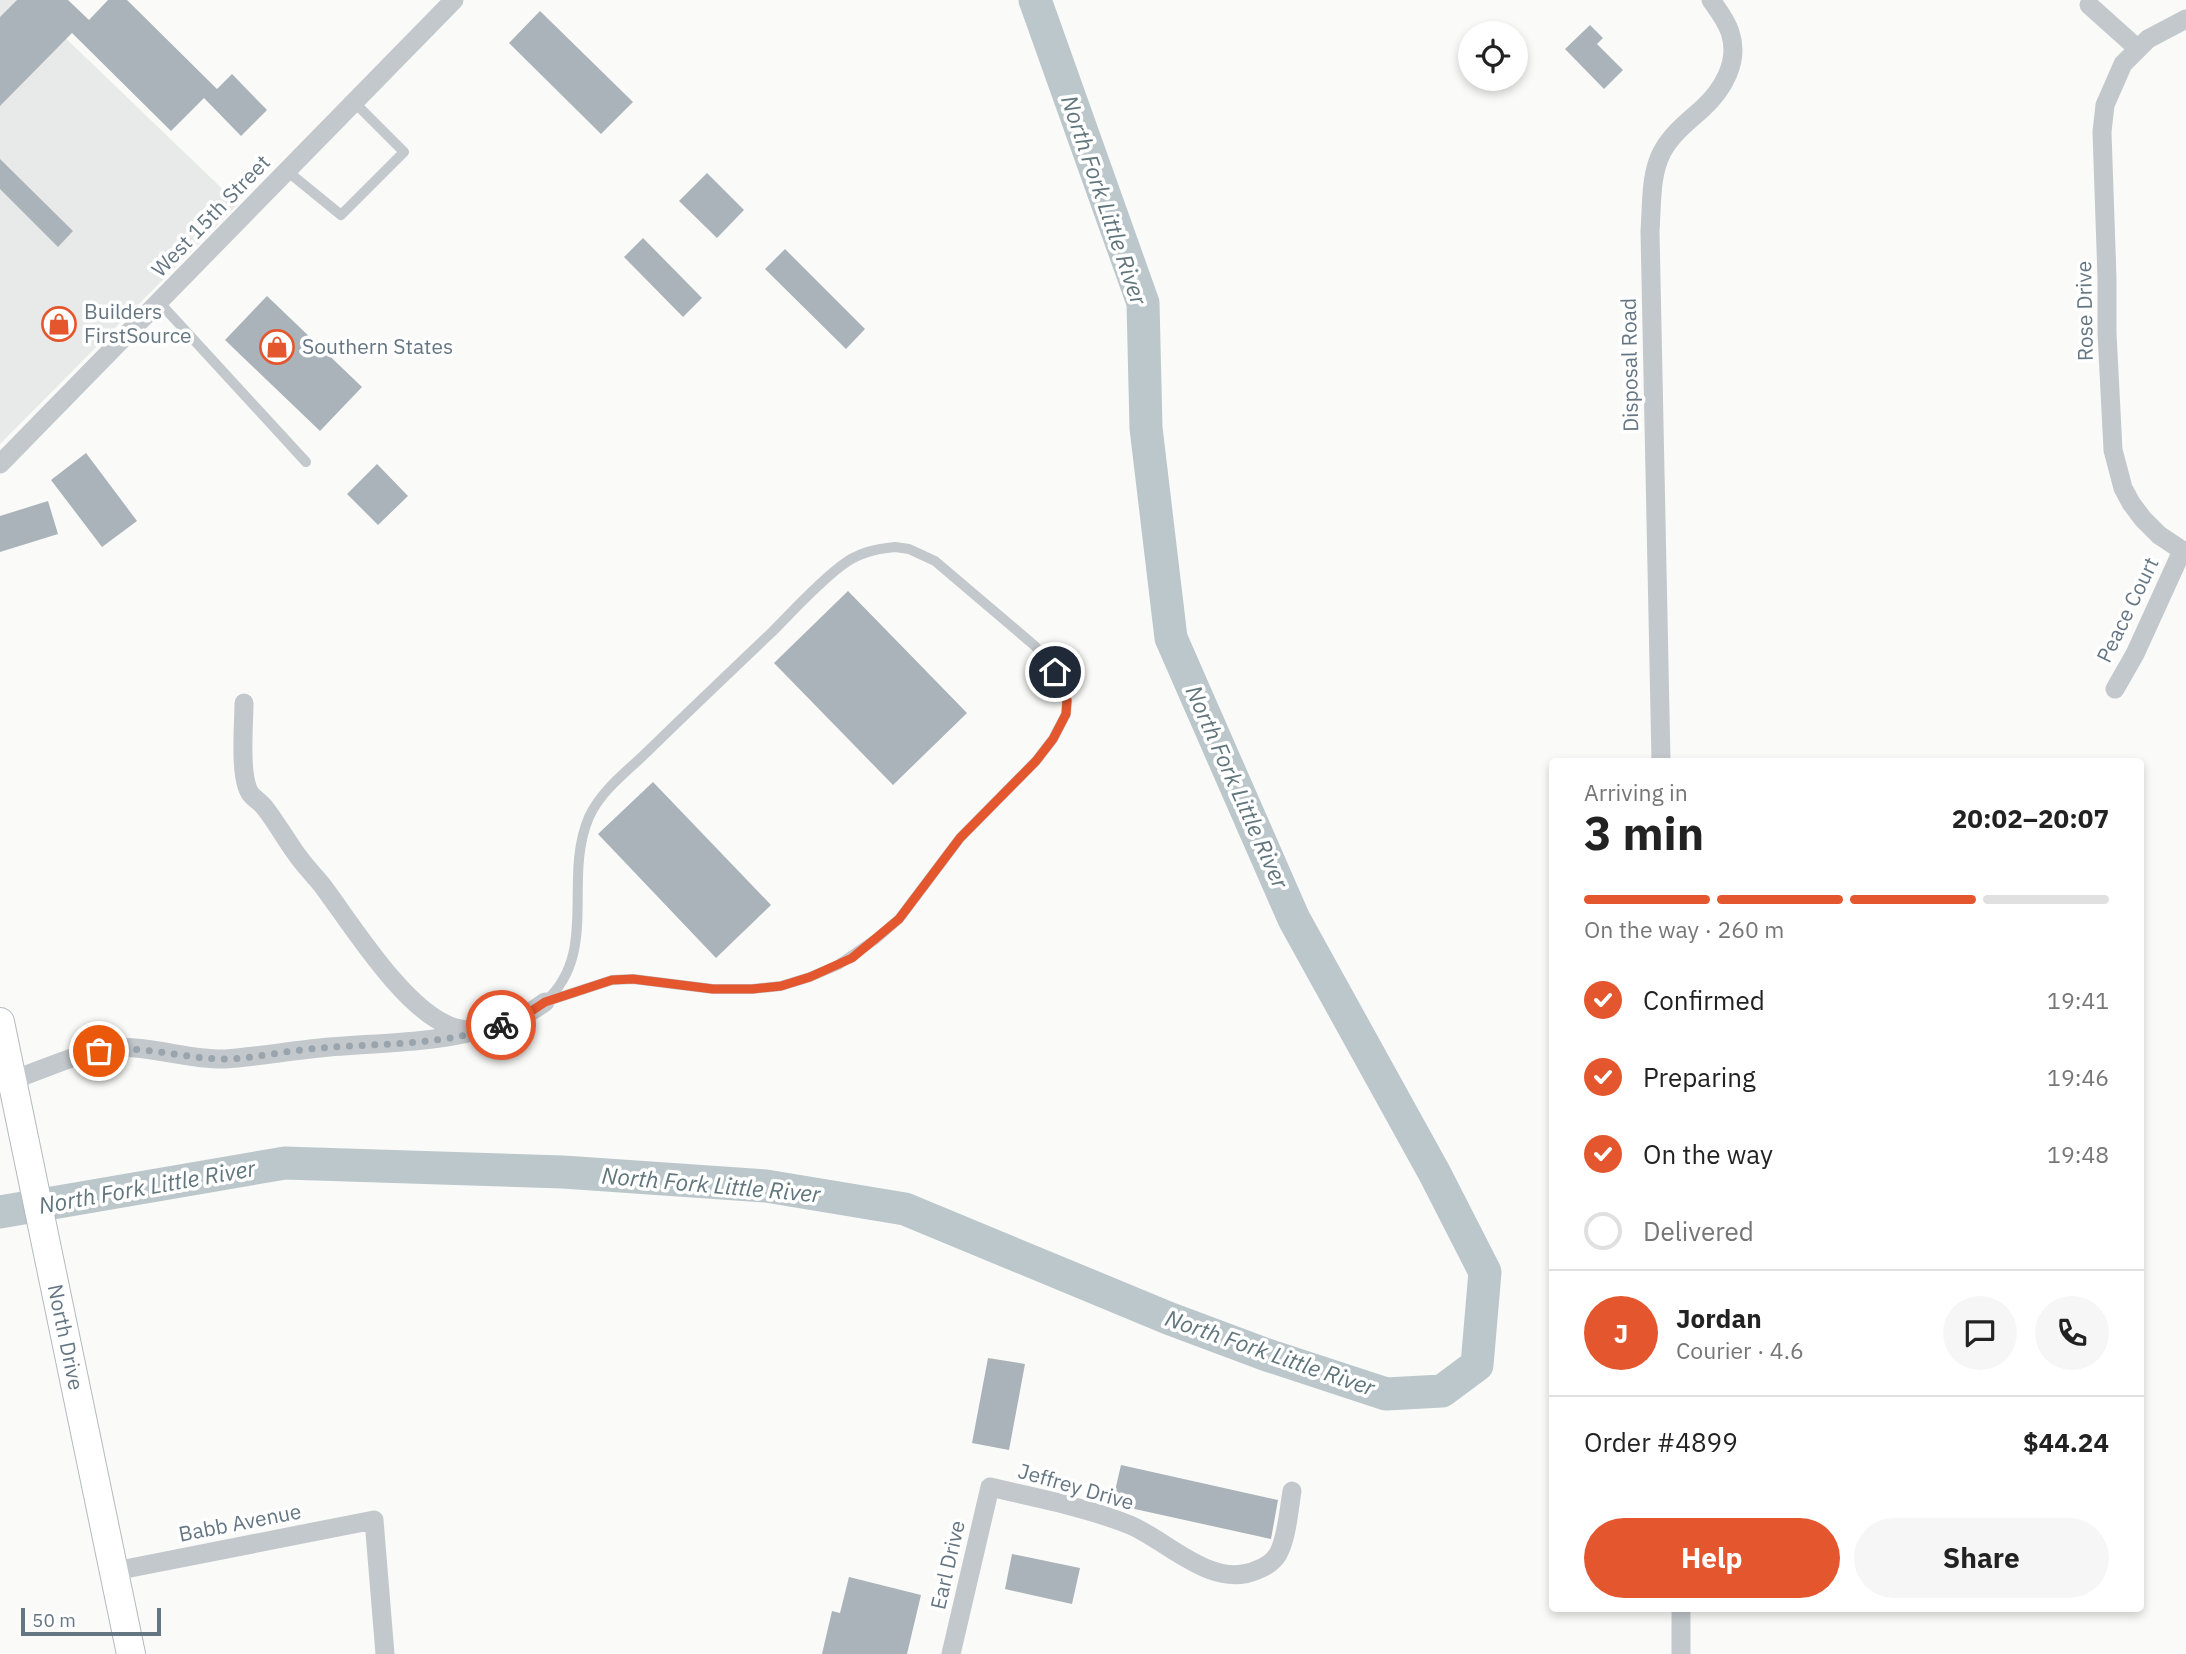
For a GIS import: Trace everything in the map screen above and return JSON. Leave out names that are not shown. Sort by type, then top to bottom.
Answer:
[{"type":"main road","name":"North Drive","points":[[0,1022],[131,1654]]},
{"type":"street","name":"West 15th Street","points":[[0,464],[454,0]]},
{"type":"street","name":"Disposal Road","points":[[1661,758],[1650,231],[1653,186],[1661,154],[1678,130],[1717,93],[1726,79],[1731,63],[1733,48],[1730,33],[1711,0]]},
{"type":"street","points":[[2089,5],[2137,48]]},
{"type":"street","name":"Rose Drive","points":[[2184,552],[2143,519],[2131,503],[2123,488],[2113,450],[2102,132],[2105,105],[2123,64],[2148,39],[2186,19]]},
{"type":"street","name":"Peace Court","points":[[2115,689],[2184,552]]},
{"type":"street","points":[[244,703],[244,773],[249,792],[265,808],[297,856],[397,984],[421,1007],[450,1026],[479,1031]]},
{"type":"street","points":[[12,1080],[114,1048],[140,1049],[191,1058],[225,1059],[319,1048],[422,1041],[479,1031],[508,1022],[545,1002]]},
{"type":"street","name":"Jeffrey Drive","points":[[990,1487],[1080,1507],[1109,1517],[1142,1530],[1195,1563],[1224,1573],[1238,1574],[1265,1567],[1278,1554],[1288,1520],[1292,1491]]},
{"type":"street","name":"Earl Drive","points":[[951,1654],[990,1487]]},
{"type":"street","name":"Babb Avenue","points":[[115,1571],[374,1520],[385,1654]]},
{"type":"street","points":[[1681,1612],[1681,1654]]},
{"type":"lane","points":[[287,171],[341,215],[404,152],[354,102]]},
{"type":"lane","points":[[159,302],[306,462]]},
{"type":"lane","points":[[895,547],[922,554],[957,578],[1035,646],[1055,672],[1067,701],[1066,714],[1053,739],[1036,761],[960,838],[899,919],[852,958],[810,977],[781,986],[713,989],[633,979],[612,980],[545,1002],[563,982],[573,957],[577,930],[576,872],[585,826],[598,800],[711,688],[847,562],[881,548],[895,547]]},
{"type":"shaded area","name":"Builders FirstSource","points":[[0,0],[26,0],[238,204],[0,444]]},
{"type":"building","points":[[17,0],[68,0],[89,20],[108,0],[127,0],[217,89],[232,74],[267,110],[241,136],[204,98],[171,131],[72,33],[0,106],[0,17]]},
{"type":"building","points":[[540,11],[633,102],[601,134],[509,43]]},
{"type":"building","points":[[1590,25],[1603,38],[1597,44],[1623,70],[1604,89],[1565,49]]},
{"type":"building","points":[[0,159],[73,231],[58,247],[0,189]]},
{"type":"building","points":[[707,173],[744,210],[717,238],[679,201]]},
{"type":"building","points":[[643,238],[702,298],[683,317],[624,257]]},
{"type":"building","points":[[785,249],[865,329],[846,349],[765,269]]},
{"type":"building","points":[[267,296],[362,387],[320,431],[225,340]]},
{"type":"building","points":[[86,453],[137,521],[102,547],[51,480]]},
{"type":"building","points":[[377,464],[408,496],[378,525],[347,494]]},
{"type":"building","points":[[48,501],[58,534],[0,552],[0,516]]},
{"type":"building","points":[[848,591],[967,713],[893,785],[774,663]]},
{"type":"building","points":[[653,782],[771,905],[716,958],[598,834]]},
{"type":"building","points":[[988,1358],[1025,1364],[1009,1450],[972,1443]]},
{"type":"building","points":[[1121,1465],[1278,1500],[1271,1539],[1112,1504]]},
{"type":"building","points":[[1012,1554],[1080,1568],[1072,1604],[1005,1589]]},
{"type":"building","points":[[849,1577],[921,1595],[907,1654],[822,1654],[832,1611],[840,1613]]},
{"type":"waterway","name":"North Fork Little River","points":[[0,1212],[285,1163],[563,1172],[766,1186],[905,1209],[1168,1318],[1267,1355],[1386,1394],[1442,1391],[1477,1365],[1485,1272],[1435,1174],[1294,919],[1171,638],[1146,428],[1143,303],[1035,0]]},
{"type":"way so far","points":[[99,1051],[130,1048],[191,1058],[225,1059],[319,1048],[422,1041],[501,1025]]},
{"type":"place","name":"Builders FirstSource","points":[[59,324]]},
{"type":"place","name":"Southern States","points":[[277,347]]},
{"type":"route","points":[[501,1025],[545,1002],[612,980],[633,979],[713,989],[752,989],[781,986],[810,977],[852,958],[899,919],[960,838],[1036,761],[1053,739],[1066,714],[1067,701],[1055,672]]}]
